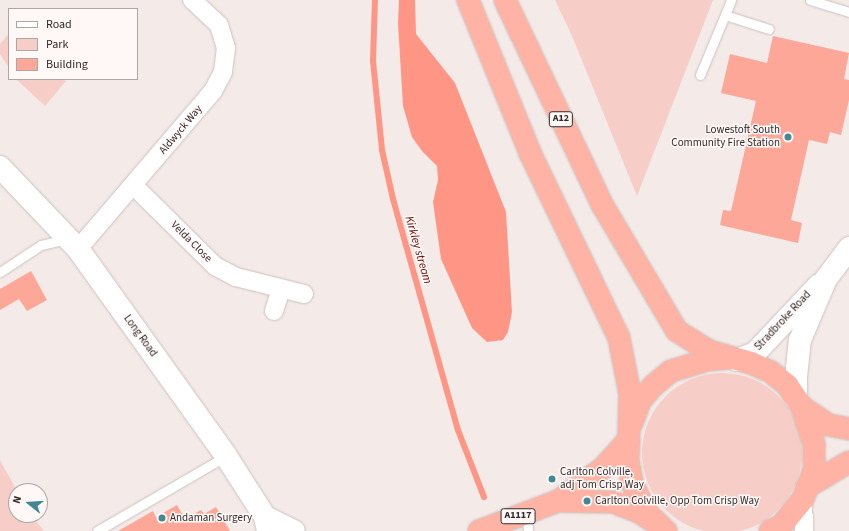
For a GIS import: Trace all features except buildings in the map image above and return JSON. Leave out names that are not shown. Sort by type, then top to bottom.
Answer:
[{"type":"highway","points":[[468,0],[530,153],[619,338],[630,394],[628,460],[632,483],[646,512],[661,527]]},
{"type":"highway","name":"A12","points":[[505,0],[604,206],[676,331],[709,351],[733,359]]},
{"type":"highway","points":[[629,434],[640,401],[653,386],[671,371],[706,360],[733,359],[751,363],[771,372],[787,385],[799,403],[814,444],[814,470],[805,493],[781,526],[770,531]]},
{"type":"highway","points":[[799,403],[829,425],[849,429]]},
{"type":"highway","name":"A1117","points":[[479,531],[528,522],[603,468],[629,434]]},
{"type":"highway","points":[[805,493],[849,462]]},
{"type":"highway","name":"A1117","points":[[558,501],[613,502],[639,512],[661,527]]},
{"type":"street","name":"Aldwyck Way","points":[[72,244],[134,186],[213,91],[223,72],[226,48],[219,25],[192,0]]},
{"type":"street","name":"Long Road","points":[[0,167],[72,244],[226,456],[267,524],[294,531]]},
{"type":"street","name":"Velda Close","points":[[134,186],[215,266],[236,276],[304,294]]},
{"type":"street","name":"Stradbroke Road","points":[[799,403],[796,377],[800,340],[826,279],[849,248]]},
{"type":"street","name":"Stradbroke Road","points":[[733,359],[754,353],[808,293],[826,279]]},
{"type":"street","points":[[274,311],[281,289]]},
{"type":"street","points":[[804,531],[805,493]]},
{"type":"lane","points":[[700,75],[731,0]]},
{"type":"lane","points":[[810,0],[849,12]]},
{"type":"lane","points":[[725,15],[769,29]]},
{"type":"lane","points":[[0,272],[41,245],[72,244]]},
{"type":"lane","points":[[97,531],[226,456]]},
{"type":"green space","points":[[555,0],[713,0],[637,196],[572,36]]},
{"type":"green space","points":[[8,34],[8,66],[0,54],[0,44]]},
{"type":"green space","points":[[17,80],[66,81],[45,106]]},
{"type":"green space","points":[[722,373],[753,379],[773,391],[784,402],[796,422],[802,453],[800,469],[796,484],[784,504],[773,515],[753,527],[730,532],[706,531],[691,527],[671,515],[660,504],[648,484],[642,453],[648,422],[660,402],[671,391],[691,379]]},
{"type":"green space","points":[[0,460],[13,483],[8,483],[8,523],[38,523],[44,531],[0,531]]},
{"type":"shaded area","points":[[399,0],[415,0],[416,34],[455,83],[506,212],[512,312],[508,332],[503,340],[487,342],[472,328],[441,259],[433,202],[438,180],[437,166],[422,151],[412,137],[403,106],[398,23]]},
{"type":"waterway","name":"Kirkley stream","points":[[375,0],[373,61],[382,150],[393,199],[458,430],[484,497]]},
{"type":"place","name":"Lowestoft South Community Fire Station","points":[[788,137]]},
{"type":"place","name":"Carlton Colville, adj Tom Crisp Way","points":[[552,479]]},
{"type":"place","name":"Carlton Colville, Opp Tom Crisp Way","points":[[587,501]]},
{"type":"place","name":"Andaman Surgery","points":[[162,518]]}]
